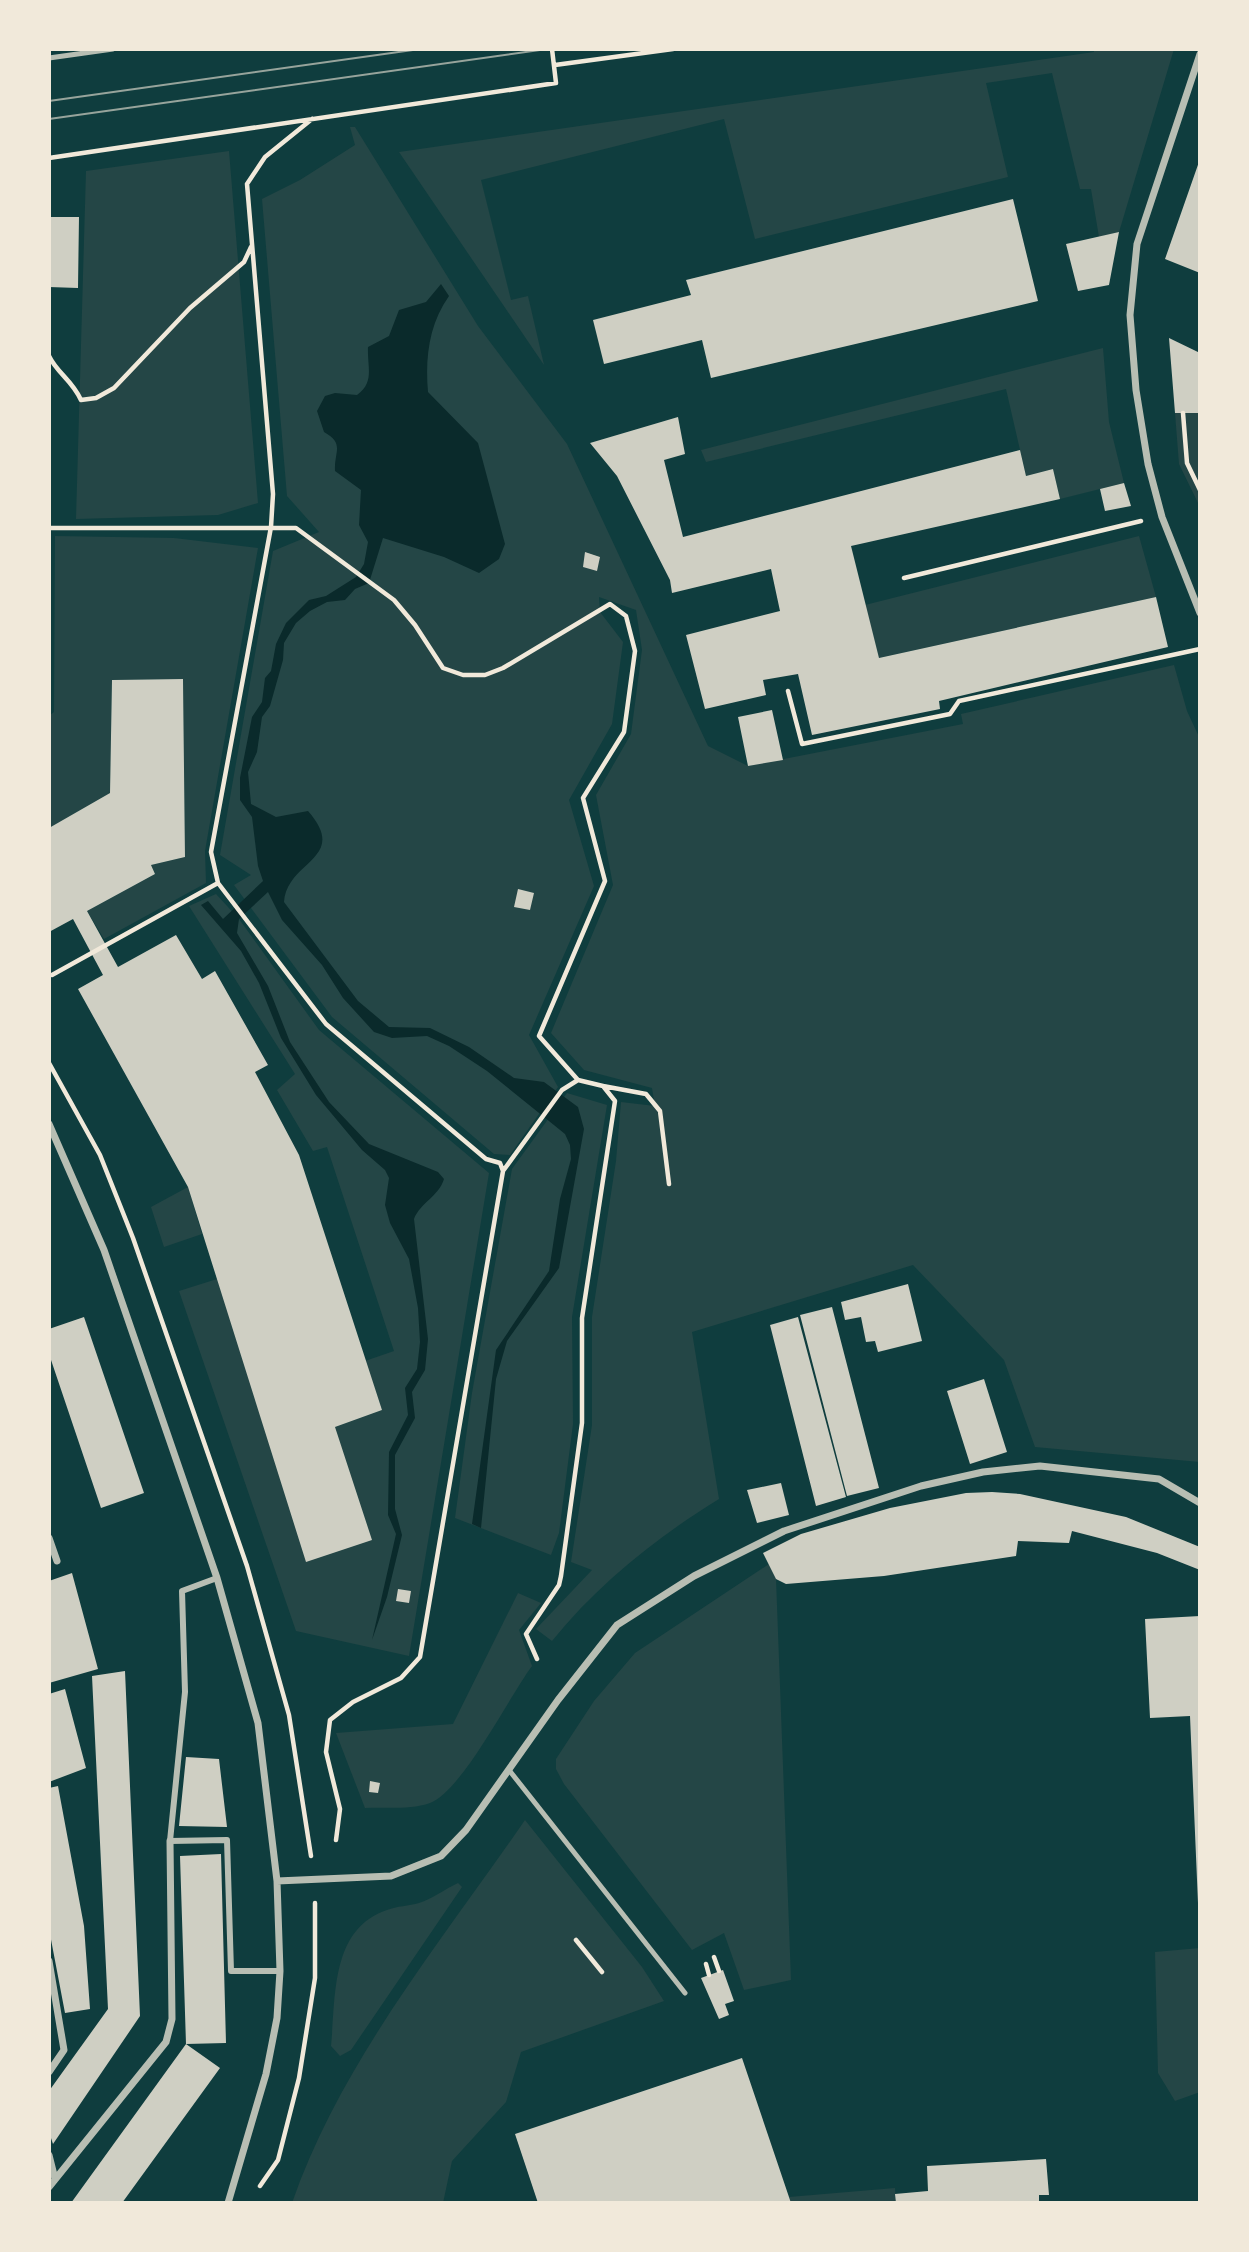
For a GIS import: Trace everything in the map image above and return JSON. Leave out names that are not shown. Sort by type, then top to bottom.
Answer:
[{"type":"street","points":[[1200,54],[1137,244],[1130,315],[1136,390],[1148,464],[1162,517],[1200,613]]},
{"type":"street","points":[[49,1124],[104,1250],[218,1578],[258,1723],[277,1881],[280,1971],[277,2018],[266,2074],[228,2203]]},
{"type":"street","points":[[277,1881],[391,1876],[427,1864],[452,1847],[590,1657],[617,1625],[694,1576],[784,1531],[921,1486],[983,1472],[1040,1465],[1159,1479],[1200,1503]]},
{"type":"street","points":[[49,1538],[57,1561]]},
{"type":"street","points":[[49,2187],[166,2042],[172,2019],[170,1841],[185,1692],[182,1591],[218,1578]]},
{"type":"street","points":[[170,1841],[228,1840],[231,1971],[280,1971]]},
{"type":"street","points":[[49,1961],[64,2050],[49,2072]]},
{"type":"street","points":[[49,2155],[55,2179]]},
{"type":"lane","points":[[49,58],[113,49]]},
{"type":"lane","points":[[509,1770],[685,1993]]},
{"type":"path","points":[[49,158],[556,83],[552,49]]},
{"type":"path","points":[[555,65],[673,49]]},
{"type":"path","points":[[312,119],[265,157],[247,184],[273,494],[271,527],[211,852],[218,883],[326,1024],[486,1159],[500,1163],[503,1171]]},
{"type":"path","points":[[49,356],[53,365],[73,383],[81,400],[104,395],[190,308],[244,262],[252,246]]},
{"type":"path","points":[[1183,412],[1187,463],[1200,491]]},
{"type":"path","points":[[904,578],[1162,517]]},
{"type":"path","points":[[49,528],[296,528],[386,594],[405,611],[443,668],[463,676],[485,675],[503,668],[610,604],[626,616],[635,651],[624,732],[583,798],[605,881],[539,1036],[578,1080],[646,1094],[660,1111],[668,1184]]},
{"type":"path","points":[[788,691],[802,744],[950,714],[960,701],[1200,649]]},
{"type":"path","points":[[52,975],[218,883]]},
{"type":"path","points":[[336,1840],[340,1809],[326,1752],[330,1720],[353,1702],[401,1678],[420,1657],[503,1171],[562,1090],[578,1080]]},
{"type":"path","points":[[537,1659],[526,1634],[559,1586],[582,1423],[582,1318],[615,1101],[603,1086]]},
{"type":"path","points":[[576,1940],[602,1972]]},
{"type":"path","points":[[715,1957],[719,1971]]},
{"type":"path","points":[[706,1964],[709,1975]]},
{"type":"shaded area","points":[[1094,49],[1174,49],[1119,232],[1099,237],[1091,189],[1080,189],[1052,73],[986,83],[1008,177],[755,239],[724,119],[481,180],[511,300],[528,296],[544,365],[399,152],[1094,52]]},
{"type":"shaded area","points":[[350,127],[355,127],[478,326],[567,444],[708,746],[748,766],[963,724],[961,714],[1174,665],[1187,711],[1200,739],[1200,1462],[1035,1447],[1004,1360],[913,1265],[692,1332],[719,1499],[673,1529],[630,1563],[589,1600],[552,1641],[536,1629],[592,1570],[571,1562],[592,1425],[592,1317],[616,1161],[621,1102],[655,1106],[652,1088],[584,1070],[551,1033],[613,885],[596,795],[631,734],[642,650],[636,610],[599,597],[600,612],[623,642],[612,724],[569,800],[594,886],[529,1035],[558,1087],[510,1155],[494,1154],[332,1017],[234,885],[251,875],[220,855],[273,551],[319,532],[287,496],[262,199],[300,180],[355,145]]},
{"type":"shaded area","points":[[229,151],[258,503],[218,515],[76,519],[86,171]]},
{"type":"shaded area","points":[[441,284],[449,296],[437,318],[430,342],[428,392],[478,443],[505,544],[499,559],[479,573],[444,557],[383,538],[369,583],[355,589],[345,600],[327,602],[310,611],[296,623],[284,643],[283,660],[270,706],[262,717],[257,752],[248,772],[251,804],[276,817],[308,811],[319,827],[322,840],[320,850],[295,877],[284,902],[358,1001],[389,1027],[430,1028],[469,1047],[514,1078],[544,1082],[578,1107],[584,1129],[559,1268],[507,1341],[496,1379],[481,1528],[472,1524],[496,1350],[549,1271],[560,1199],[571,1159],[570,1145],[565,1134],[487,1071],[449,1046],[427,1036],[392,1038],[374,1032],[343,998],[322,965],[282,920],[268,892],[239,919],[237,933],[268,986],[290,1042],[329,1102],[369,1144],[438,1172],[444,1179],[414,1219],[428,1339],[425,1370],[412,1392],[415,1418],[395,1455],[395,1509],[402,1535],[387,1597],[372,1640],[396,1534],[388,1515],[389,1452],[408,1415],[405,1388],[417,1369],[420,1342],[418,1308],[409,1259],[390,1223],[385,1205],[389,1178],[385,1170],[362,1150],[316,1095],[281,1038],[259,983],[241,951],[201,905],[208,901],[223,919],[263,881],[258,866],[252,817],[240,800],[240,778],[252,717],[262,702],[265,678],[271,671],[276,644],[286,623],[309,600],[326,596],[356,577],[364,564],[368,542],[359,525],[361,490],[335,471],[336,444],[324,432],[317,411],[325,396],[335,393],[357,395],[363,390],[369,374],[368,347],[389,336],[399,310],[426,302]]},
{"type":"shaded area","points":[[1103,348],[1109,422],[1124,483],[1060,499],[1053,469],[1026,476],[1006,389],[706,462],[701,450]]},
{"type":"shaded area","points":[[1175,413],[1200,413],[1200,507],[1179,464]]},
{"type":"shaded area","points":[[55,536],[174,538],[258,548],[205,851],[206,883],[104,939],[87,911],[155,874],[151,865],[185,857],[183,679],[112,680],[110,793],[49,828],[49,716],[54,712]]},
{"type":"shaded area","points":[[1139,536],[1156,597],[879,658],[865,605]]},
{"type":"shaded area","points":[[216,894],[239,919],[319,1030],[489,1173],[409,1656],[296,1631],[179,1291],[217,1279],[335,1427],[382,1410],[365,1361],[394,1351],[327,1147],[313,1151],[277,1090],[295,1074],[189,906]]},
{"type":"shaded area","points":[[567,1093],[607,1105],[572,1317],[573,1424],[559,1533],[551,1555],[455,1518],[472,1393],[512,1169]]},
{"type":"shaded area","points":[[188,1187],[202,1234],[164,1247],[151,1207]]},
{"type":"shaded area","points":[[769,1564],[776,1579],[791,1980],[744,1990],[724,1933],[692,1950],[564,1784],[556,1769],[556,1759],[594,1701],[635,1653]]},
{"type":"shaded area","points":[[518,1593],[541,1603],[519,1630],[532,1666],[470,1763],[443,1795],[430,1803],[406,1807],[365,1808],[336,1733],[453,1724]]},
{"type":"shaded area","points":[[525,1820],[642,1967],[664,2001],[521,2052],[506,2102],[452,2161],[443,2203],[292,2203],[337,2101],[365,2052],[395,2004]]},
{"type":"shaded area","points":[[458,1883],[462,1887],[351,2050],[340,2056],[331,2046],[336,1987],[346,1949],[355,1933],[368,1919],[387,1910],[424,1901]]},
{"type":"shaded area","points":[[1200,1948],[1200,2092],[1175,2101],[1158,2073],[1155,1952]]},
{"type":"shaded area","points":[[895,2188],[896,2203],[791,2203],[789,2197]]},
{"type":"building","points":[[1200,159],[1200,273],[1165,259]]},
{"type":"building","points":[[1013,199],[1038,301],[711,378],[702,340],[604,364],[593,320],[691,295],[686,280]]},
{"type":"building","points":[[49,217],[79,217],[78,288],[49,287]]},
{"type":"building","points":[[1119,232],[1109,285],[1078,291],[1066,244]]},
{"type":"building","points":[[1169,338],[1200,353],[1200,413],[1175,413]]},
{"type":"building","points":[[678,417],[685,454],[664,460],[683,537],[1020,450],[1026,476],[1053,469],[1060,499],[851,546],[879,658],[1156,597],[1168,647],[939,701],[940,709],[812,735],[798,674],[763,680],[766,695],[705,709],[686,635],[780,611],[771,569],[672,593],[670,580],[617,476],[590,443]]},
{"type":"building","points":[[1124,483],[1131,506],[1105,511],[1100,489]]},
{"type":"building","points":[[585,552],[600,557],[597,571],[583,567]]},
{"type":"building","points":[[183,679],[185,857],[151,865],[155,874],[87,911],[118,967],[176,935],[202,979],[215,971],[268,1065],[255,1072],[299,1155],[382,1410],[335,1427],[372,1540],[306,1562],[188,1187],[78,989],[103,975],[73,919],[49,932],[49,828],[110,793],[112,680]]},
{"type":"building","points":[[772,710],[783,760],[748,766],[738,717]]},
{"type":"building","points":[[518,889],[534,893],[530,910],[514,907]]},
{"type":"building","points":[[908,1284],[922,1341],[878,1352],[875,1341],[866,1342],[861,1317],[845,1320],[841,1302]]},
{"type":"building","points":[[832,1307],[879,1488],[847,1496],[800,1315]]},
{"type":"building","points":[[84,1317],[144,1493],[101,1508],[49,1354],[49,1329]]},
{"type":"building","points":[[798,1317],[846,1497],[816,1506],[770,1325]]},
{"type":"building","points":[[984,1379],[1007,1452],[970,1464],[947,1391]]},
{"type":"building","points":[[781,1483],[789,1515],[757,1523],[747,1490]]},
{"type":"building","points":[[966,1493],[1020,1494],[1126,1517],[1200,1547],[1200,1570],[1157,1553],[1072,1531],[1069,1543],[1018,1541],[1016,1556],[884,1576],[786,1584],[776,1579],[763,1553],[801,1534],[890,1508]]},
{"type":"building","points":[[72,1573],[98,1669],[49,1683],[49,1581]]},
{"type":"building","points":[[398,1589],[411,1591],[409,1603],[396,1601]]},
{"type":"building","points":[[1200,1616],[1198,1903],[1190,1716],[1150,1718],[1145,1619]]},
{"type":"building","points":[[125,1671],[140,2016],[53,2144],[49,2132],[49,2091],[108,2009],[92,1676]]},
{"type":"building","points":[[65,1689],[86,1768],[49,1782],[49,1694]]},
{"type":"building","points":[[186,1757],[219,1759],[227,1827],[179,1826]]},
{"type":"building","points":[[370,1781],[380,1783],[378,1793],[369,1792]]},
{"type":"building","points":[[58,1786],[84,1926],[90,2009],[65,2013],[49,1929],[49,1788]]},
{"type":"building","points":[[221,1854],[226,2043],[186,2044],[180,1856]]},
{"type":"building","points":[[723,1970],[734,2001],[725,2004],[729,2015],[719,2019],[701,1978]]},
{"type":"building","points":[[186,2044],[220,2068],[122,2203],[71,2203]]},
{"type":"building","points":[[742,2058],[791,2203],[538,2203],[515,2134]]},
{"type":"building","points":[[1046,2159],[1049,2195],[1039,2195],[1039,2203],[896,2203],[895,2194],[928,2191],[927,2166]]},
{"type":"tram line","points":[[49,101],[420,49]]},
{"type":"tram line","points":[[49,119],[547,49]]}]
